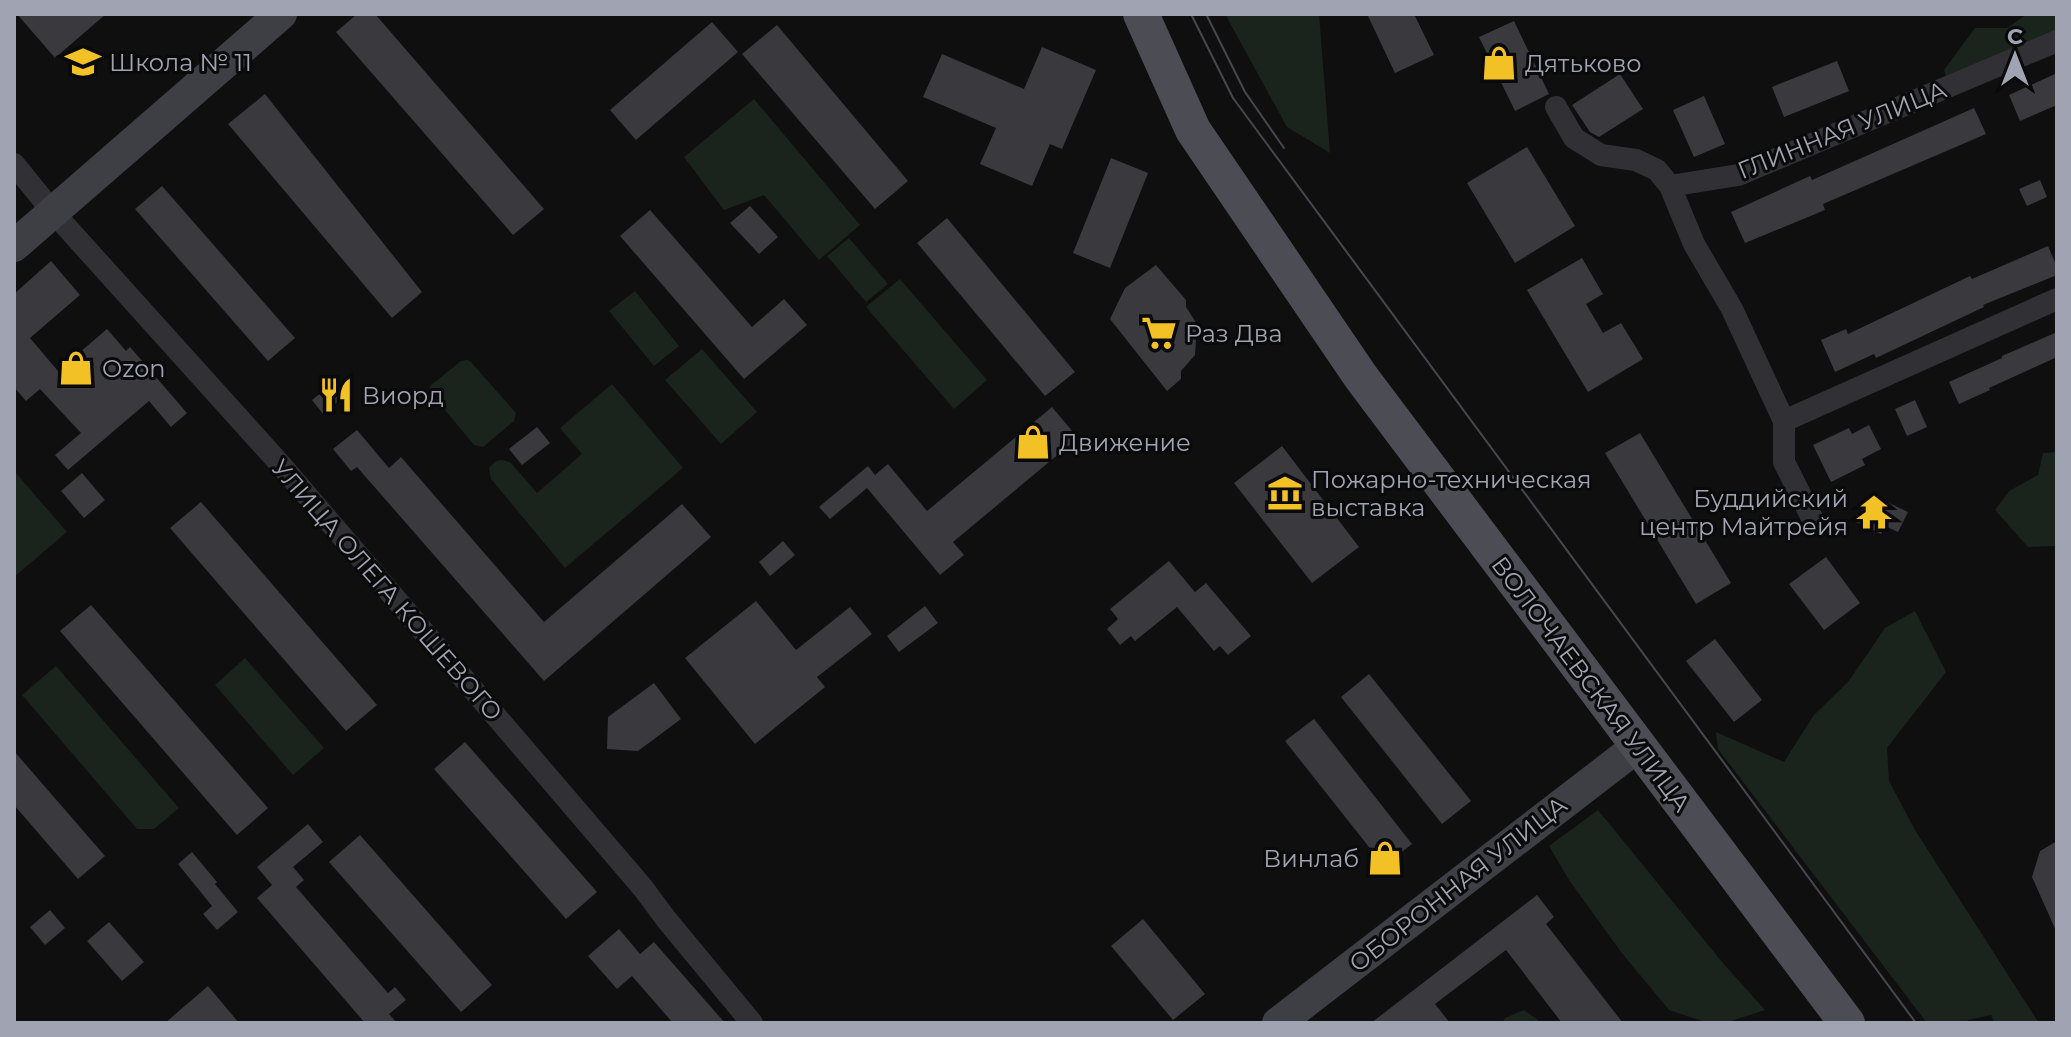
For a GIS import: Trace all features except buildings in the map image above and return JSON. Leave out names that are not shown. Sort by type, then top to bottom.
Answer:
[{"type":"main road","name":"ВОЛОЧАЕВСКАЯ УЛИЦА","points":[[1141,14],[1193,130],[1361,377],[1847,1023]]},
{"type":"street","points":[[14,246],[281,14]]},
{"type":"street","name":"ГЛИННАЯ УЛИЦА","points":[[1670,186],[1738,175],[2057,41]]},
{"type":"street","points":[[1556,107],[1574,138],[1601,155],[1636,160],[1657,170],[1670,186],[1694,244],[1732,309],[1784,421],[1784,462],[1812,518]]},
{"type":"street","name":"УЛИЦА ОЛЕГА КОШЕВОГО","points":[[14,164],[53,212],[291,477],[643,888],[752,1023]]},
{"type":"street","points":[[1784,421],[2057,299]]},
{"type":"street","name":"ОБОРОННАЯ УЛИЦА","points":[[1278,1023],[1638,746]]},
{"type":"shaded area","points":[[1225,14],[1319,14],[1330,153],[1287,127]]},
{"type":"shaded area","points":[[2027,14],[2057,14],[2057,33],[1948,83],[1944,70],[1975,28],[2007,28]]},
{"type":"shaded area","points":[[754,99],[860,225],[819,260],[764,195],[724,210],[684,157]]},
{"type":"shaded area","points":[[849,238],[888,284],[866,302],[827,256]]},
{"type":"shaded area","points":[[900,279],[987,380],[954,409],[866,307]]},
{"type":"shaded area","points":[[635,291],[679,346],[654,366],[609,311]]},
{"type":"shaded area","points":[[702,349],[757,412],[721,444],[665,380]]},
{"type":"shaded area","points":[[467,360],[516,413],[514,421],[483,447],[474,445],[429,391],[430,386],[461,361]]},
{"type":"shaded area","points":[[612,384],[683,468],[565,568],[491,479],[489,468],[499,460],[511,463],[537,493],[582,454],[560,428]]},
{"type":"shaded area","points":[[2057,452],[2057,546],[2028,547],[1995,510],[2009,491],[2038,475],[2043,453]]},
{"type":"shaded area","points":[[14,471],[67,532],[14,577]]},
{"type":"shaded area","points":[[1915,611],[1946,672],[1887,748],[1889,781],[1915,830],[2039,1023],[1995,1023],[1991,1015],[1968,1020],[1967,1023],[1927,1023],[1718,749],[1716,732],[1784,762],[1814,715],[1848,682],[1885,628]]},
{"type":"shaded area","points":[[245,658],[324,748],[293,775],[215,685]]},
{"type":"shaded area","points":[[56,666],[179,808],[154,829],[137,829],[22,695]]},
{"type":"shaded area","points":[[1598,810],[1765,1010],[1725,1023],[1708,1023],[1669,1010],[1621,952],[1569,880],[1549,846]]},
{"type":"shaded area","points":[[1524,1010],[1542,1023],[1502,1023],[1505,1018]]},
{"type":"tram line","points":[[1191,14],[1233,98],[1916,1023]]},
{"type":"tram line","points":[[1206,14],[1245,92],[1284,148]]},
{"type":"place","name":"Школа № 11","points":[[83,62]]},
{"type":"place","name":"Дятьково","points":[[1499,63]]},
{"type":"place","name":"Раз Два","points":[[1159,333]]},
{"type":"place","name":"Ozon","points":[[76,368]]},
{"type":"place","name":"Виорд","points":[[336,395]]},
{"type":"place","name":"Движение","points":[[1033,442]]},
{"type":"place","name":"Пожарно-техническая выставка","points":[[1285,493]]},
{"type":"place","name":"Буддийский центр Майтрейя","points":[[1874,512]]},
{"type":"place","name":"Винлаб","points":[[1385,858]]}]
